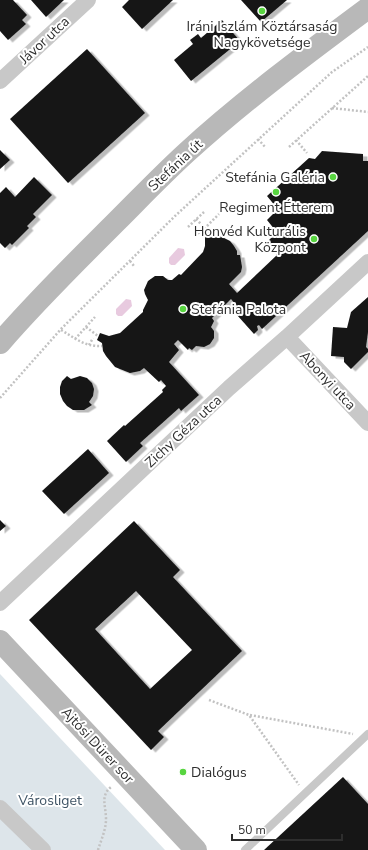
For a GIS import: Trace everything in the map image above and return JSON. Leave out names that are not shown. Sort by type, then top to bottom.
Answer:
[{"type":"street","name":"Jávor utca","points":[[0,81],[88,0]]},
{"type":"street","name":"Stefánia út","points":[[0,343],[71,266],[186,153],[312,49],[368,8]]},
{"type":"street","name":"Zichy Géza utca","points":[[0,603],[229,388],[368,262]]},
{"type":"street","name":"Abonyi utca","points":[[287,337],[368,423]]},
{"type":"street","name":"Ajtósi Dürer sor","points":[[0,641],[196,850]]},
{"type":"street","points":[[0,808],[43,850]]},
{"type":"lane","points":[[244,850],[367,736]]},
{"type":"path","points":[[0,398],[61,329],[175,216],[332,72],[368,47]]},
{"type":"path","points":[[289,147],[368,76]]},
{"type":"path","points":[[332,108],[368,112]]},
{"type":"path","points":[[258,140],[266,148]]},
{"type":"path","points":[[296,140],[307,153]]},
{"type":"path","points":[[188,227],[204,212]]},
{"type":"path","points":[[207,226],[219,214]]},
{"type":"path","points":[[196,219],[204,227],[207,233]]},
{"type":"path","points":[[194,235],[203,231]]},
{"type":"path","points":[[223,237],[235,232]]},
{"type":"path","points":[[130,261],[134,266]]},
{"type":"path","points":[[75,339],[95,317]]},
{"type":"path","points":[[86,327],[98,336]]},
{"type":"path","points":[[61,329],[75,339],[89,345],[102,346]]},
{"type":"path","points":[[89,345],[93,338]]},
{"type":"path","points":[[209,700],[249,715],[367,736]]},
{"type":"path","points":[[249,715],[305,793]]},
{"type":"path","points":[[98,850],[106,819],[104,799],[106,792],[112,787]]},
{"type":"green space","name":"Városliget","points":[[0,674],[165,850],[0,850]]},
{"type":"shaded area","points":[[178,248],[184,249],[185,255],[175,265],[171,265],[169,263],[169,258]]},
{"type":"shaded area","points":[[126,299],[131,300],[132,306],[122,316],[118,316],[116,314],[116,309]]},
{"type":"building","points":[[0,0],[13,0],[27,15],[22,20],[26,24],[8,40],[0,31]]},
{"type":"building","points":[[31,0],[64,0],[46,17]]},
{"type":"building","points":[[129,0],[173,0],[142,29],[122,7]]},
{"type":"building","name":"Iráni Iszlám Köztársaság Nagykövetsége","points":[[241,0],[287,0],[261,22]]},
{"type":"building","points":[[222,20],[240,41],[191,81],[174,60],[193,44],[190,40],[198,34],[201,38]]},
{"type":"building","points":[[87,49],[145,113],[68,183],[10,119]]},
{"type":"building","points":[[0,150],[10,160],[0,169]]},
{"type":"building","points":[[322,151],[363,154],[363,161],[368,161],[368,231],[262,329],[259,325],[257,326],[258,330],[254,334],[237,315],[241,311],[231,299],[212,318],[214,321],[211,327],[214,331],[214,338],[210,344],[204,347],[196,346],[192,350],[189,348],[188,350],[178,340],[174,344],[179,350],[169,362],[199,395],[181,411],[179,408],[140,443],[143,446],[126,462],[107,441],[163,392],[162,390],[166,386],[161,380],[159,382],[144,368],[140,371],[130,373],[115,367],[103,351],[102,343],[97,340],[100,333],[109,336],[120,333],[143,312],[148,300],[144,290],[148,281],[155,276],[163,276],[168,280],[172,280],[179,274],[181,275],[203,252],[205,246],[205,234],[210,232],[211,234],[220,236],[230,241],[237,251],[237,255],[240,255],[242,267],[241,272],[229,284],[237,293],[277,255],[266,243],[273,236],[272,234],[275,230],[267,220],[275,212],[273,210],[276,207],[267,196],[309,158],[315,159]]},
{"type":"building","points":[[34,177],[52,195],[33,214],[36,217],[27,226],[29,228],[12,245],[10,243],[5,248],[0,243],[0,193],[6,187],[15,197]]},
{"type":"building","points":[[368,297],[368,332],[366,347],[368,352],[351,369],[344,362],[344,357],[331,356],[333,327],[347,328],[351,312]]},
{"type":"building","points":[[67,376],[71,379],[80,376],[87,378],[92,383],[94,389],[93,396],[89,402],[92,405],[84,410],[73,410],[67,406],[60,394],[60,387],[62,381]]},
{"type":"building","points":[[88,449],[109,473],[64,514],[42,491]]},
{"type":"building","points":[[0,520],[6,526],[0,531]]},
{"type":"building","points":[[134,521],[180,570],[173,577],[242,651],[158,731],[164,737],[151,750],[29,620]],"holes":[[[136,591],[192,650],[150,689],[95,629]]]},
{"type":"building","points":[[343,777],[368,804],[368,850],[264,850]]},
{"type":"place","name":"Iráni Iszlám Köztársaság Nagykövetsége","points":[[262,11]]},
{"type":"place","name":"Stefánia Galéria","points":[[333,177]]},
{"type":"place","name":"Regiment Étterem","points":[[276,192]]},
{"type":"place","name":"Honvéd Kulturális Központ","points":[[314,239]]},
{"type":"place","name":"Stefánia Palota","points":[[183,309]]},
{"type":"place","name":"Dialógus","points":[[183,772]]}]
